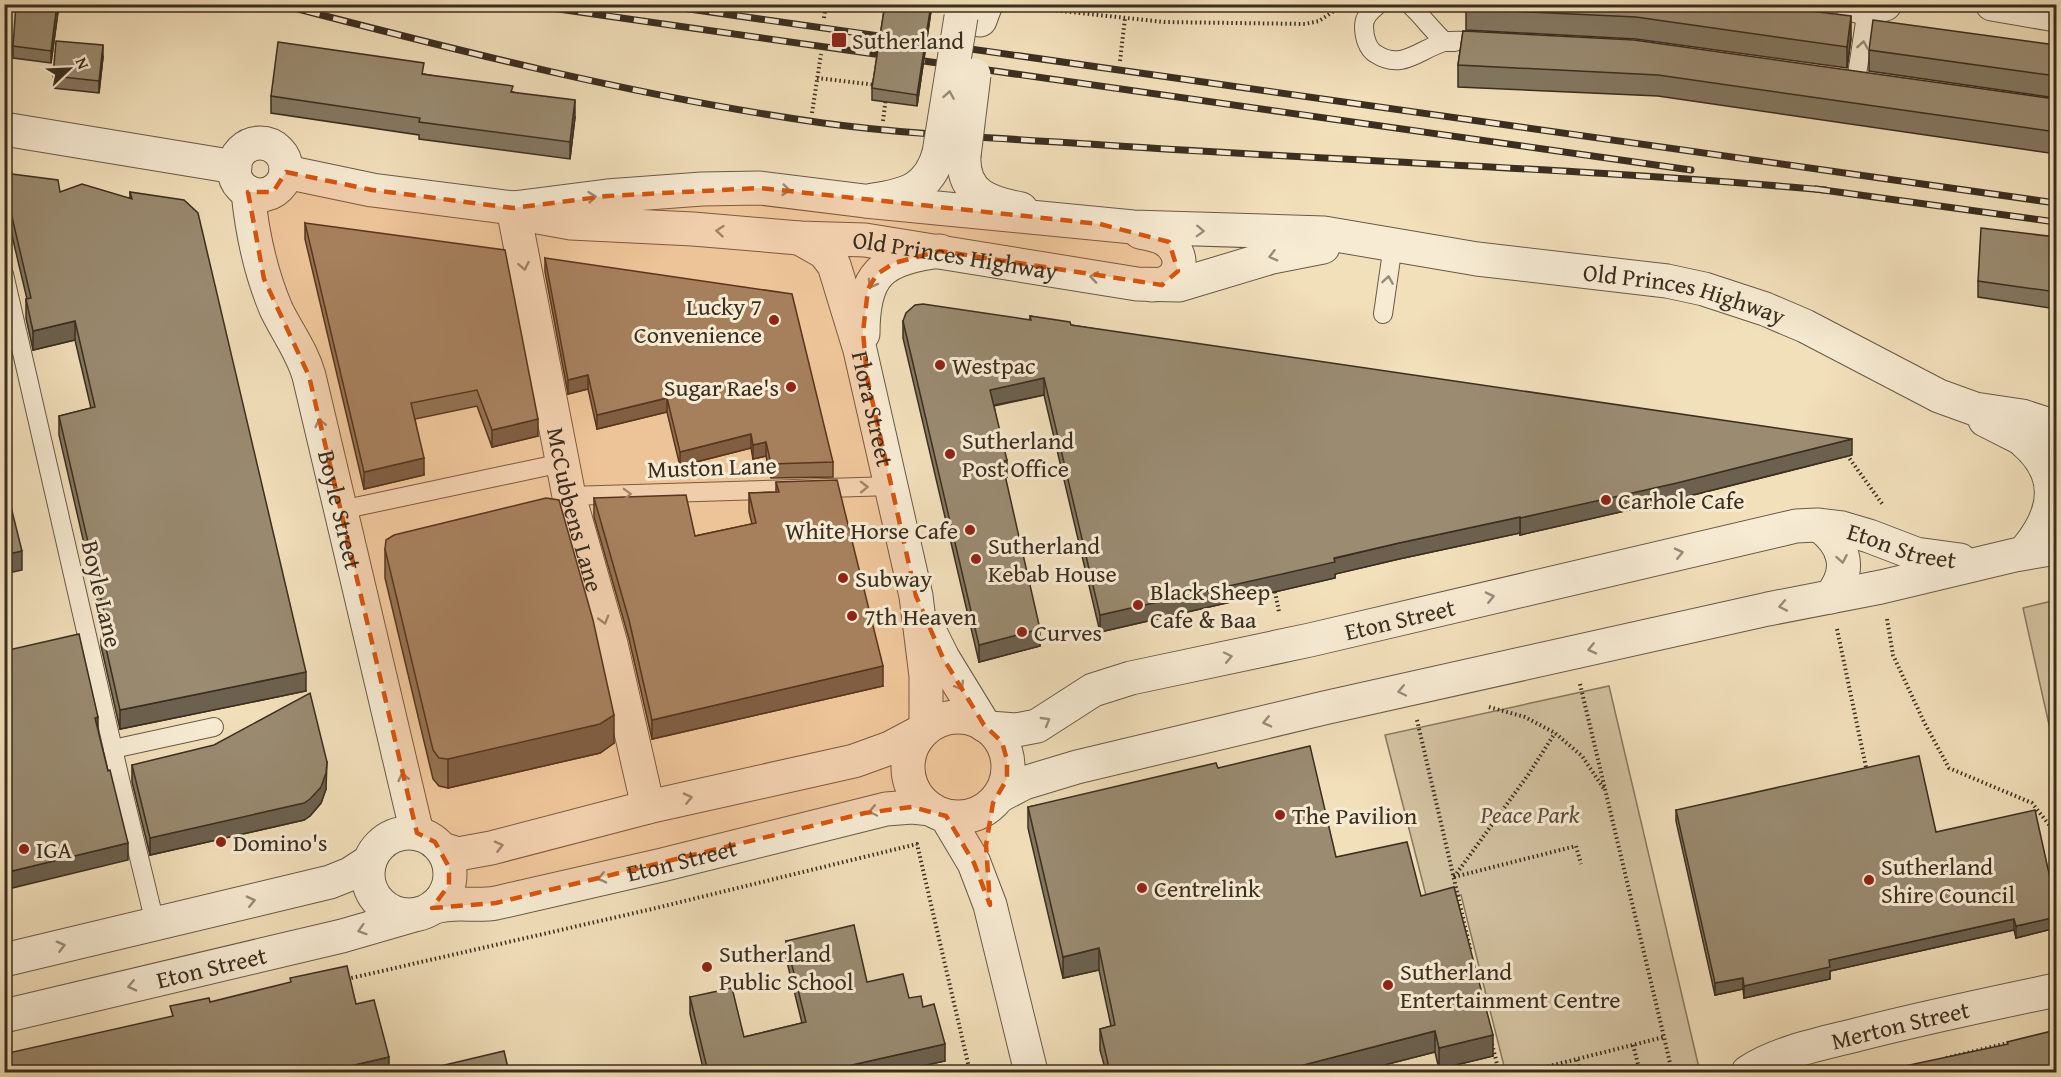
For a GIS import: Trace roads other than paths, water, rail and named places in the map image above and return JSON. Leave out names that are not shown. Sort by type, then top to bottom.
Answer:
[{"type":"street","points":[[1992,4],[2056,15]]},
{"type":"street","points":[[865,201],[899,196],[918,187],[952,154],[972,11]]},
{"type":"street","points":[[4,129],[242,180],[265,195],[280,187],[286,172],[286,164],[278,150],[263,144],[247,147],[241,152],[242,180]]},
{"type":"street","points":[[952,154],[964,165],[968,179],[979,195],[989,202],[1159,236],[1169,242],[1178,258],[1178,271],[1173,280],[1152,285]]},
{"type":"street","name":"Old Princes Highway","points":[[286,172],[372,190],[513,208],[538,217],[571,223],[693,229],[799,238],[865,240],[1152,285],[1179,285],[1289,252],[1334,247],[1393,245]]},
{"type":"street","name":"Boyle Street","points":[[242,180],[264,279],[278,312],[306,363],[341,510],[430,841]]},
{"type":"street","name":"Old Princes Highway","points":[[513,208],[596,197],[734,188],[780,190],[865,201],[1100,224],[1216,231],[1307,232],[1477,259],[1668,281],[1704,289],[1765,309],[1805,326],[1940,396],[1958,403],[1975,409],[2022,416],[2056,427]]},
{"type":"street","name":"McCubbens Lane","points":[[513,208],[569,496],[611,644],[648,807]]},
{"type":"street","name":"Flora Street","points":[[799,238],[824,252],[834,265],[867,377],[916,596],[926,676],[924,730]]},
{"type":"street","points":[[867,377],[863,315],[872,280],[885,268],[906,258],[940,251]]},
{"type":"street","name":"Old Princes Highway","points":[[1958,403],[2022,440],[2056,456]]},
{"type":"street","points":[[2021,553],[2043,530],[2052,514],[2056,498],[2055,477],[2045,458],[2022,440]]},
{"type":"street","name":"Eton Street","points":[[987,727],[1016,730],[1037,726],[1093,690],[1131,678],[1310,640],[1796,526],[1820,526],[1854,531],[1924,556],[2021,553]]},
{"type":"street","name":"Eton Street","points":[[1820,526],[1835,540],[1844,560],[1841,580],[1830,597]]},
{"type":"street","name":"Eton Street","points":[[996,800],[1024,783],[1077,767],[1323,708],[1881,587],[2021,553],[2056,534]]},
{"type":"street","name":"Flora Street","points":[[916,596],[943,658],[987,727]]},
{"type":"street","points":[[430,841],[449,867],[449,885],[439,902],[425,911],[397,914],[378,902],[368,882],[370,861],[376,849],[390,838],[407,832],[430,841],[451,853],[465,853],[648,807],[854,761],[890,748],[942,720],[959,717],[976,721],[987,727],[1002,742],[1007,760],[1007,779],[996,800],[986,845],[990,905]]},
{"type":"street","points":[[924,730],[911,750],[908,772],[915,794],[922,802],[938,813],[954,818],[979,813],[996,800]]},
{"type":"street","name":"Eton Street","points":[[4,1016],[342,936],[448,904],[481,905],[518,898],[662,865],[886,808],[912,807],[938,813]]},
{"type":"street","points":[[938,813],[974,863],[990,905],[1030,1072]]},
{"type":"street","points":[[4,960],[330,882],[350,874],[370,861]]},
{"type":"street","name":"Merton Street","points":[[1749,1072],[1764,1062],[1837,1040],[1920,1019],[2056,990]]},
{"type":"lane","points":[[1379,4],[1372,9],[1364,21],[1364,37],[1372,52],[1386,61],[1403,60],[1445,42],[1505,43]]},
{"type":"lane","points":[[1409,4],[1445,42]]},
{"type":"lane","points":[[1833,78],[1862,82],[1868,6]]},
{"type":"lane","points":[[1383,314],[1393,245]]},
{"type":"lane","name":"Boyle Lane","points":[[4,274],[155,923]]},
{"type":"lane","points":[[341,510],[562,463]]},
{"type":"lane","name":"Muston Lane","points":[[569,496],[892,486]]},
{"type":"lane","points":[[114,749],[214,727]]},
{"type":"railway","points":[[279,4],[414,39],[617,86],[754,112],[856,127],[956,136],[1549,170],[1825,190]]},
{"type":"railway","points":[[523,4],[1691,170]]},
{"type":"railway","points":[[654,4],[2056,203]]},
{"type":"railway","points":[[1816,189],[2056,222]]},
{"type":"place","name":"Sutherland","points":[[839,40]]},
{"type":"place","name":"Lucky 7 Convenience","points":[[774,320]]},
{"type":"place","name":"Westpac","points":[[940,365]]},
{"type":"place","name":"Sugar Rae's","points":[[791,387]]},
{"type":"place","name":"Sutherland Post Office","points":[[950,454]]},
{"type":"place","name":"Carhole Cafe","points":[[1606,500]]},
{"type":"place","name":"White Horse Cafe","points":[[970,530]]},
{"type":"place","name":"Sutherland Kebab House","points":[[976,559]]},
{"type":"place","name":"Subway","points":[[843,578]]},
{"type":"place","name":"Black Sheep Cafe & Baa","points":[[1138,605]]},
{"type":"place","name":"7th Heaven","points":[[852,616]]},
{"type":"place","name":"Curves","points":[[1022,632]]},
{"type":"place","name":"The Pavilion","points":[[1280,815]]},
{"type":"place","name":"Domino's","points":[[221,842]]},
{"type":"place","name":"IGA","points":[[24,849]]},
{"type":"place","name":"Sutherland Shire Council","points":[[1869,880]]},
{"type":"place","name":"Centrelink","points":[[1142,888]]},
{"type":"place","name":"Sutherland Public School","points":[[707,967]]},
{"type":"place","name":"Sutherland Entertainment Centre","points":[[1388,985]]},
{"type":"park label","name":"Peace Park","points":[[1530,814]]}]
